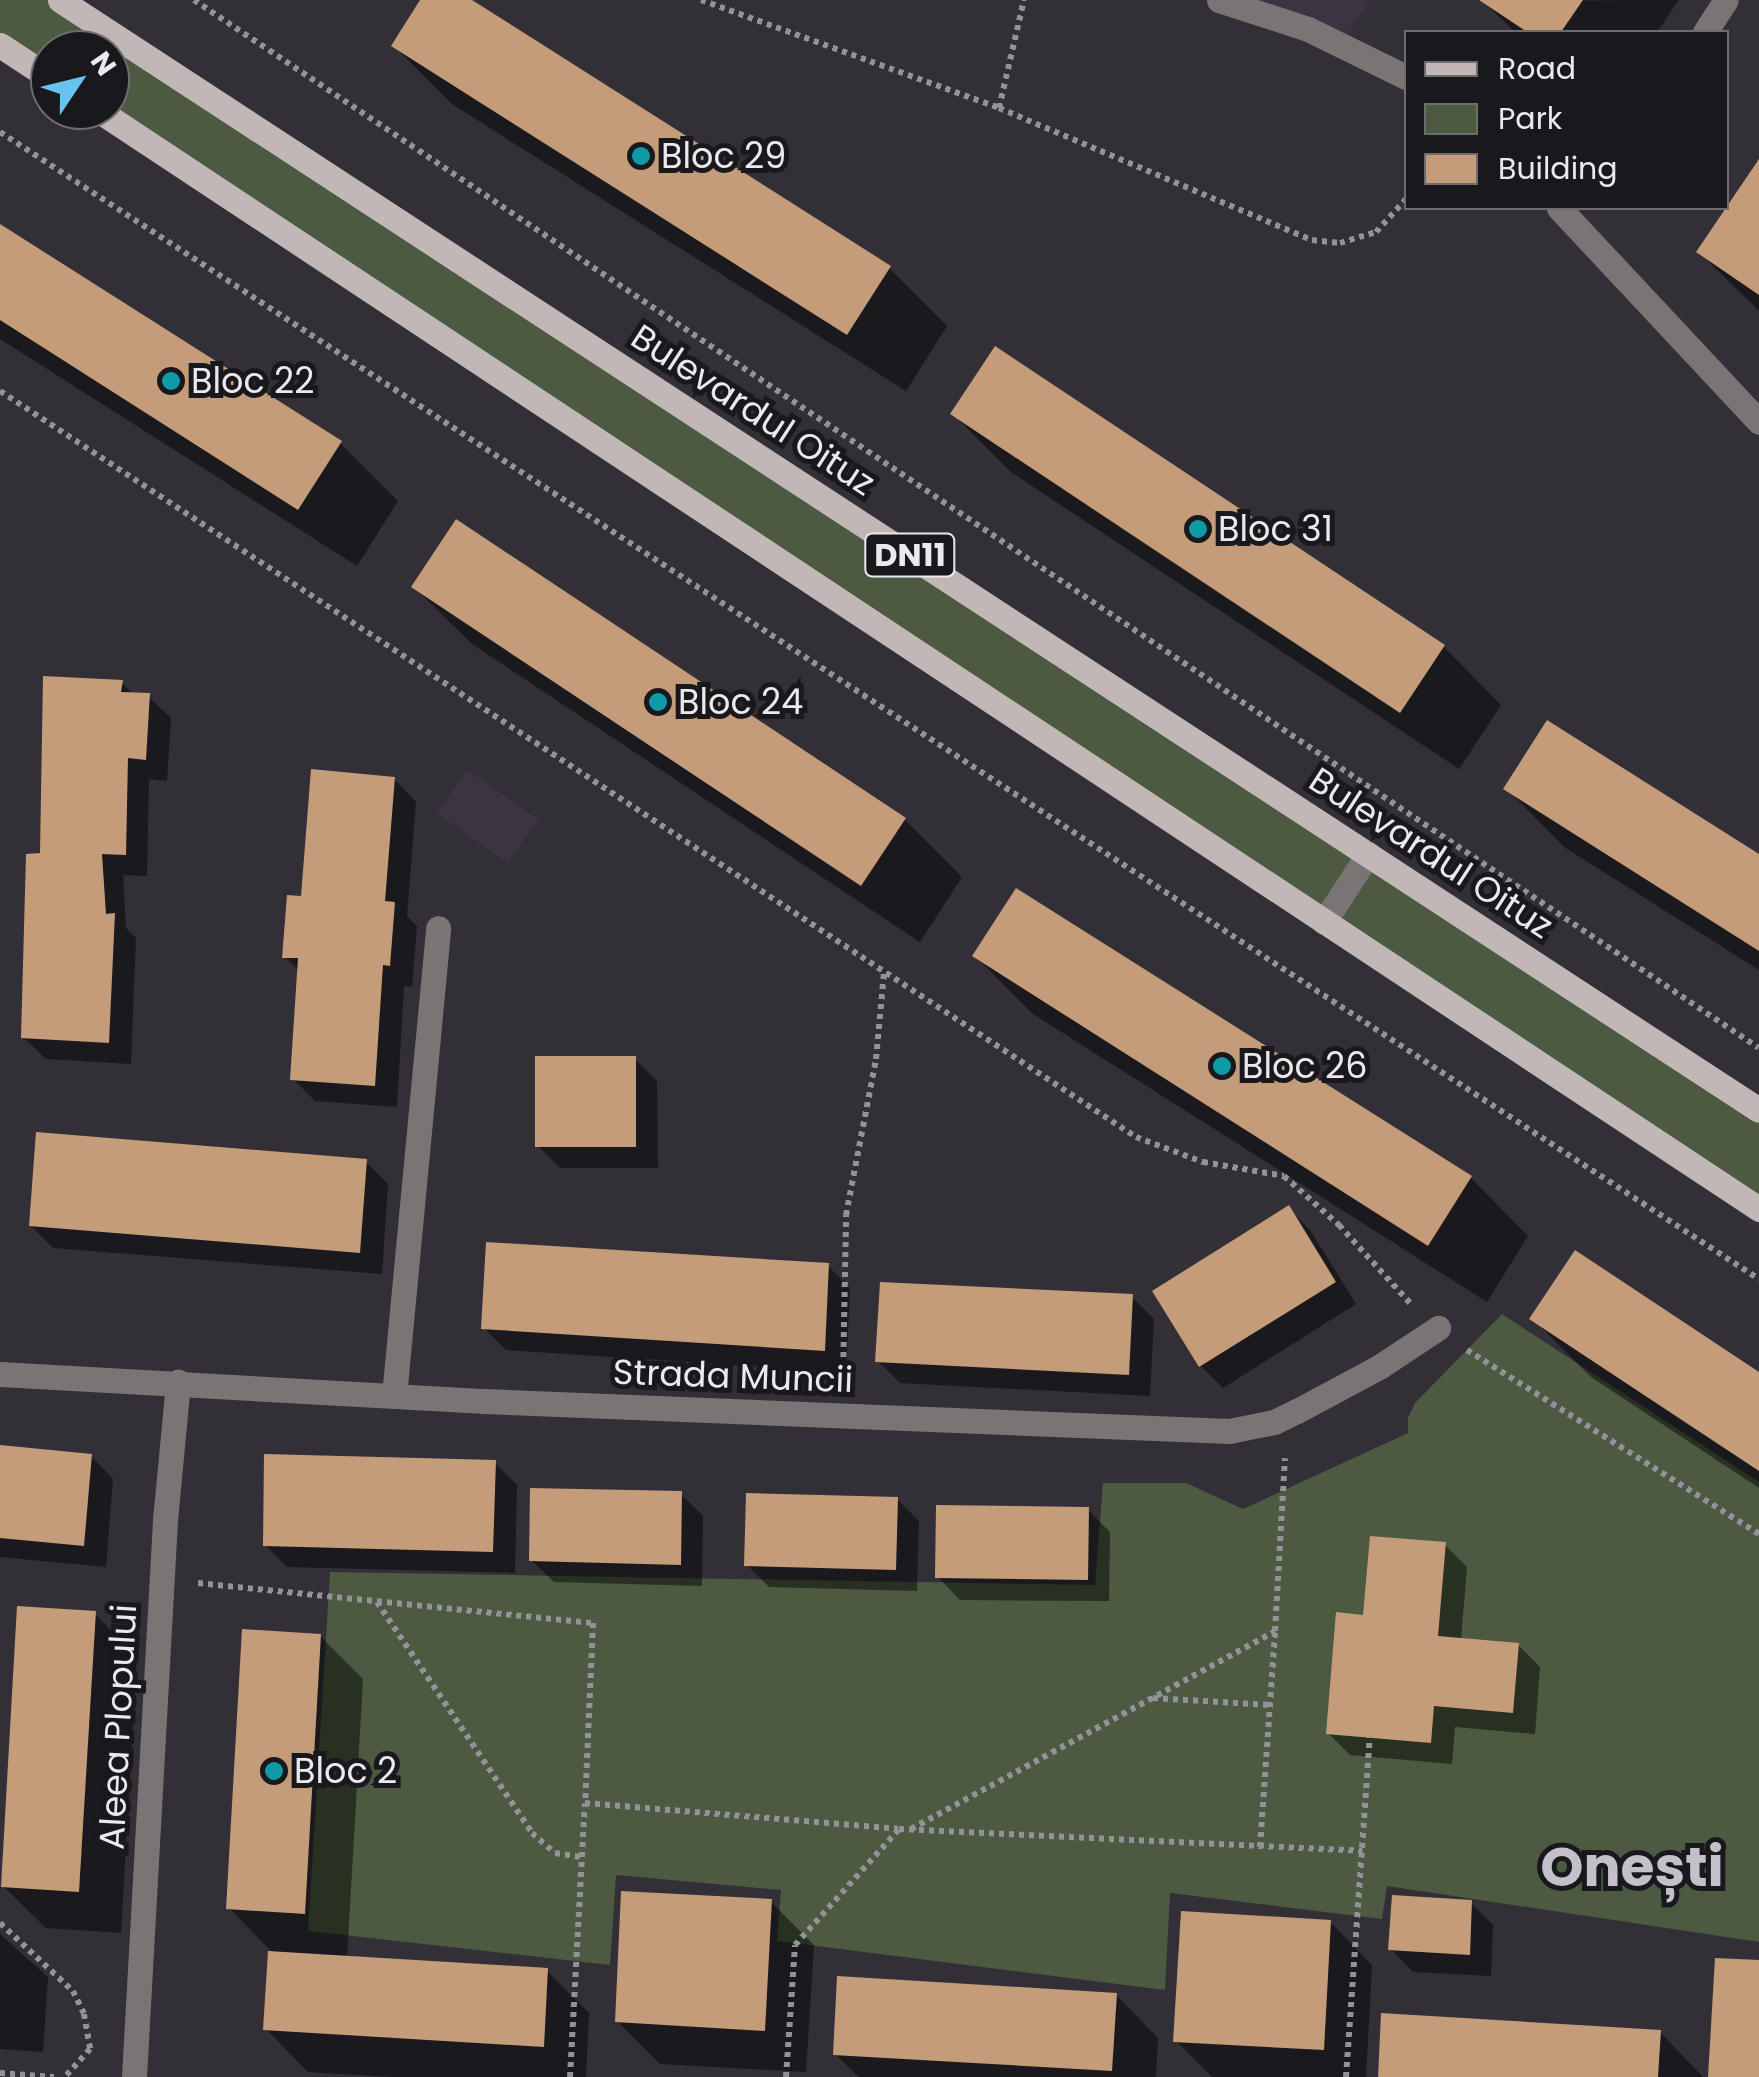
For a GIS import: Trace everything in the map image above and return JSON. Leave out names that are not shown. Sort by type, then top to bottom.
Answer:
[{"type":"main road","name":"Bulevardul Oituz","points":[[60,0],[1759,1110]]},
{"type":"main road","points":[[0,45],[30,65]]},
{"type":"main road","name":"DN11","points":[[128,130],[1759,1209]]},
{"type":"street","points":[[1219,0],[1308,30],[1404,76]]},
{"type":"street","points":[[1706,30],[1726,0]]},
{"type":"street","points":[[1584,217],[1759,422]]},
{"type":"street","name":"Bulevardul Oituz","points":[[1324,922],[1368,854]]},
{"type":"street","points":[[394,1396],[438,928]]},
{"type":"street","name":"Strada Muncii","points":[[0,1374],[394,1396],[1229,1431],[1288,1415],[1379,1367],[1438,1328]]},
{"type":"street","name":"Aleea Plopului","points":[[134,2077],[162,1579],[178,1382]]},
{"type":"path","points":[[196,1],[211,0]]},
{"type":"path","points":[[701,0],[998,108],[1312,240],[1340,242],[1376,232],[1404,201]]},
{"type":"path","points":[[998,108],[1024,0]]},
{"type":"path","points":[[196,1],[1759,1048]]},
{"type":"path","points":[[0,132],[1759,1279]]},
{"type":"path","points":[[0,392],[1136,1138],[1204,1162],[1284,1176],[1339,1225],[1438,1328],[1506,1379],[1759,1534]]},
{"type":"path","points":[[841,1416],[848,1276],[846,1214],[876,1059],[884,972]]},
{"type":"path","points":[[1260,1847],[1288,1415]]},
{"type":"path","points":[[162,1579],[593,1623],[570,2077]]},
{"type":"path","points":[[376,1601],[532,1833],[555,1853],[581,1856]]},
{"type":"path","points":[[910,1829],[1275,1632]]},
{"type":"path","points":[[1152,1698],[1270,1704]]},
{"type":"path","points":[[1346,2077],[1370,1737]]},
{"type":"path","points":[[584,1803],[899,1829],[1362,1851]]},
{"type":"path","points":[[786,2077],[795,1945],[899,1829]]},
{"type":"path","points":[[0,1922],[73,1991],[84,2014],[90,2048],[82,2063],[65,2077]]},
{"type":"path","points":[[0,2073],[54,2077]]},
{"type":"shaded area","points":[[1219,0],[1370,0],[1342,43]]},
{"type":"shaded area","points":[[467,770],[538,819],[508,863],[437,813]]},
{"type":"green space","points":[[0,0],[60,0],[106,30],[30,30],[30,65],[0,45]]},
{"type":"green space","points":[[130,46],[1759,1110],[1759,1209],[130,123]]},
{"type":"green space","points":[[1502,1314],[1759,1482],[1759,1942],[1387,1886],[1382,1919],[1170,1893],[1165,1990],[777,1941],[781,1890],[616,1875],[610,1965],[308,1931],[330,1572],[1095,1585],[1103,1483],[1186,1483],[1243,1509],[1408,1433],[1408,1418],[1415,1403]]},
{"type":"building","name":"Bloc 29","points":[[420,0],[472,0],[891,266],[847,335],[391,46]]},
{"type":"building","points":[[1479,0],[1583,0],[1562,30],[1524,30]]},
{"type":"building","points":[[1759,159],[1759,295],[1696,252],[1724,210],[1729,210],[1729,203]]},
{"type":"building","name":"Bloc 22","points":[[0,224],[342,441],[298,510],[0,320]]},
{"type":"building","name":"Bloc 31","points":[[995,346],[1445,645],[1400,713],[950,414]]},
{"type":"building","name":"Bloc 24","points":[[456,519],[906,818],[861,886],[411,587]]},
{"type":"building","points":[[43,676],[123,680],[121,692],[150,693],[146,760],[128,758],[126,855],[102,854],[106,914],[115,913],[109,1043],[21,1038],[26,854],[40,853]]},
{"type":"building","points":[[1547,720],[1759,854],[1759,951],[1503,789]]},
{"type":"building","points":[[311,769],[395,777],[385,901],[395,902],[390,966],[383,965],[375,1086],[290,1080],[298,958],[282,958],[287,895],[301,896]]},
{"type":"building","name":"Bloc 26","points":[[1016,888],[1472,1176],[1428,1246],[972,956]]},
{"type":"building","points":[[535,1056],[636,1056],[636,1147],[535,1147]]},
{"type":"building","points":[[36,1132],[367,1159],[360,1253],[29,1226]]},
{"type":"building","points":[[1289,1205],[1336,1282],[1199,1367],[1152,1291]]},
{"type":"building","points":[[486,1242],[829,1263],[825,1351],[481,1329]]},
{"type":"building","points":[[1575,1250],[1759,1372],[1759,1471],[1529,1319]]},
{"type":"building","points":[[880,1282],[1133,1294],[1129,1375],[875,1362]]},
{"type":"building","points":[[0,1445],[92,1454],[84,1546],[0,1538]]},
{"type":"building","points":[[264,1454],[496,1460],[493,1552],[263,1546]]},
{"type":"building","points":[[530,1488],[682,1491],[681,1565],[529,1561]]},
{"type":"building","points":[[746,1493],[898,1497],[896,1570],[744,1566]]},
{"type":"building","points":[[936,1505],[1089,1507],[1088,1580],[935,1578]]},
{"type":"building","points":[[1370,1536],[1446,1542],[1438,1636],[1519,1643],[1513,1713],[1434,1706],[1431,1743],[1326,1734],[1336,1612],[1363,1615]]},
{"type":"building","points":[[17,1606],[96,1611],[79,1892],[1,1887]]},
{"type":"building","name":"Bloc 2","points":[[242,1629],[321,1634],[305,1914],[226,1909]]},
{"type":"building","points":[[621,1891],[772,1899],[765,2031],[615,2022]]},
{"type":"building","points":[[1392,1895],[1472,1900],[1470,1955],[1388,1950]]},
{"type":"building","points":[[1181,1911],[1331,1920],[1324,2050],[1173,2042]]},
{"type":"building","points":[[268,1951],[548,1968],[544,2047],[263,2030]]},
{"type":"building","points":[[1715,1958],[1759,1960],[1759,2077],[1708,2077]]},
{"type":"building","points":[[837,1976],[1117,1993],[1112,2071],[833,2055]]},
{"type":"building","points":[[1381,2013],[1661,2030],[1658,2077],[1378,2077]]},
{"type":"place","name":"Bloc 29","points":[[641,156]]},
{"type":"place","name":"Bloc 22","points":[[171,381]]},
{"type":"place","name":"Bloc 31","points":[[1198,529]]},
{"type":"place","name":"Bloc 24","points":[[658,702]]},
{"type":"place","name":"Bloc 26","points":[[1222,1066]]},
{"type":"place","name":"Bloc 2","points":[[274,1771]]},
{"type":"district","name":"Onești","points":[[1632,1867]]}]
